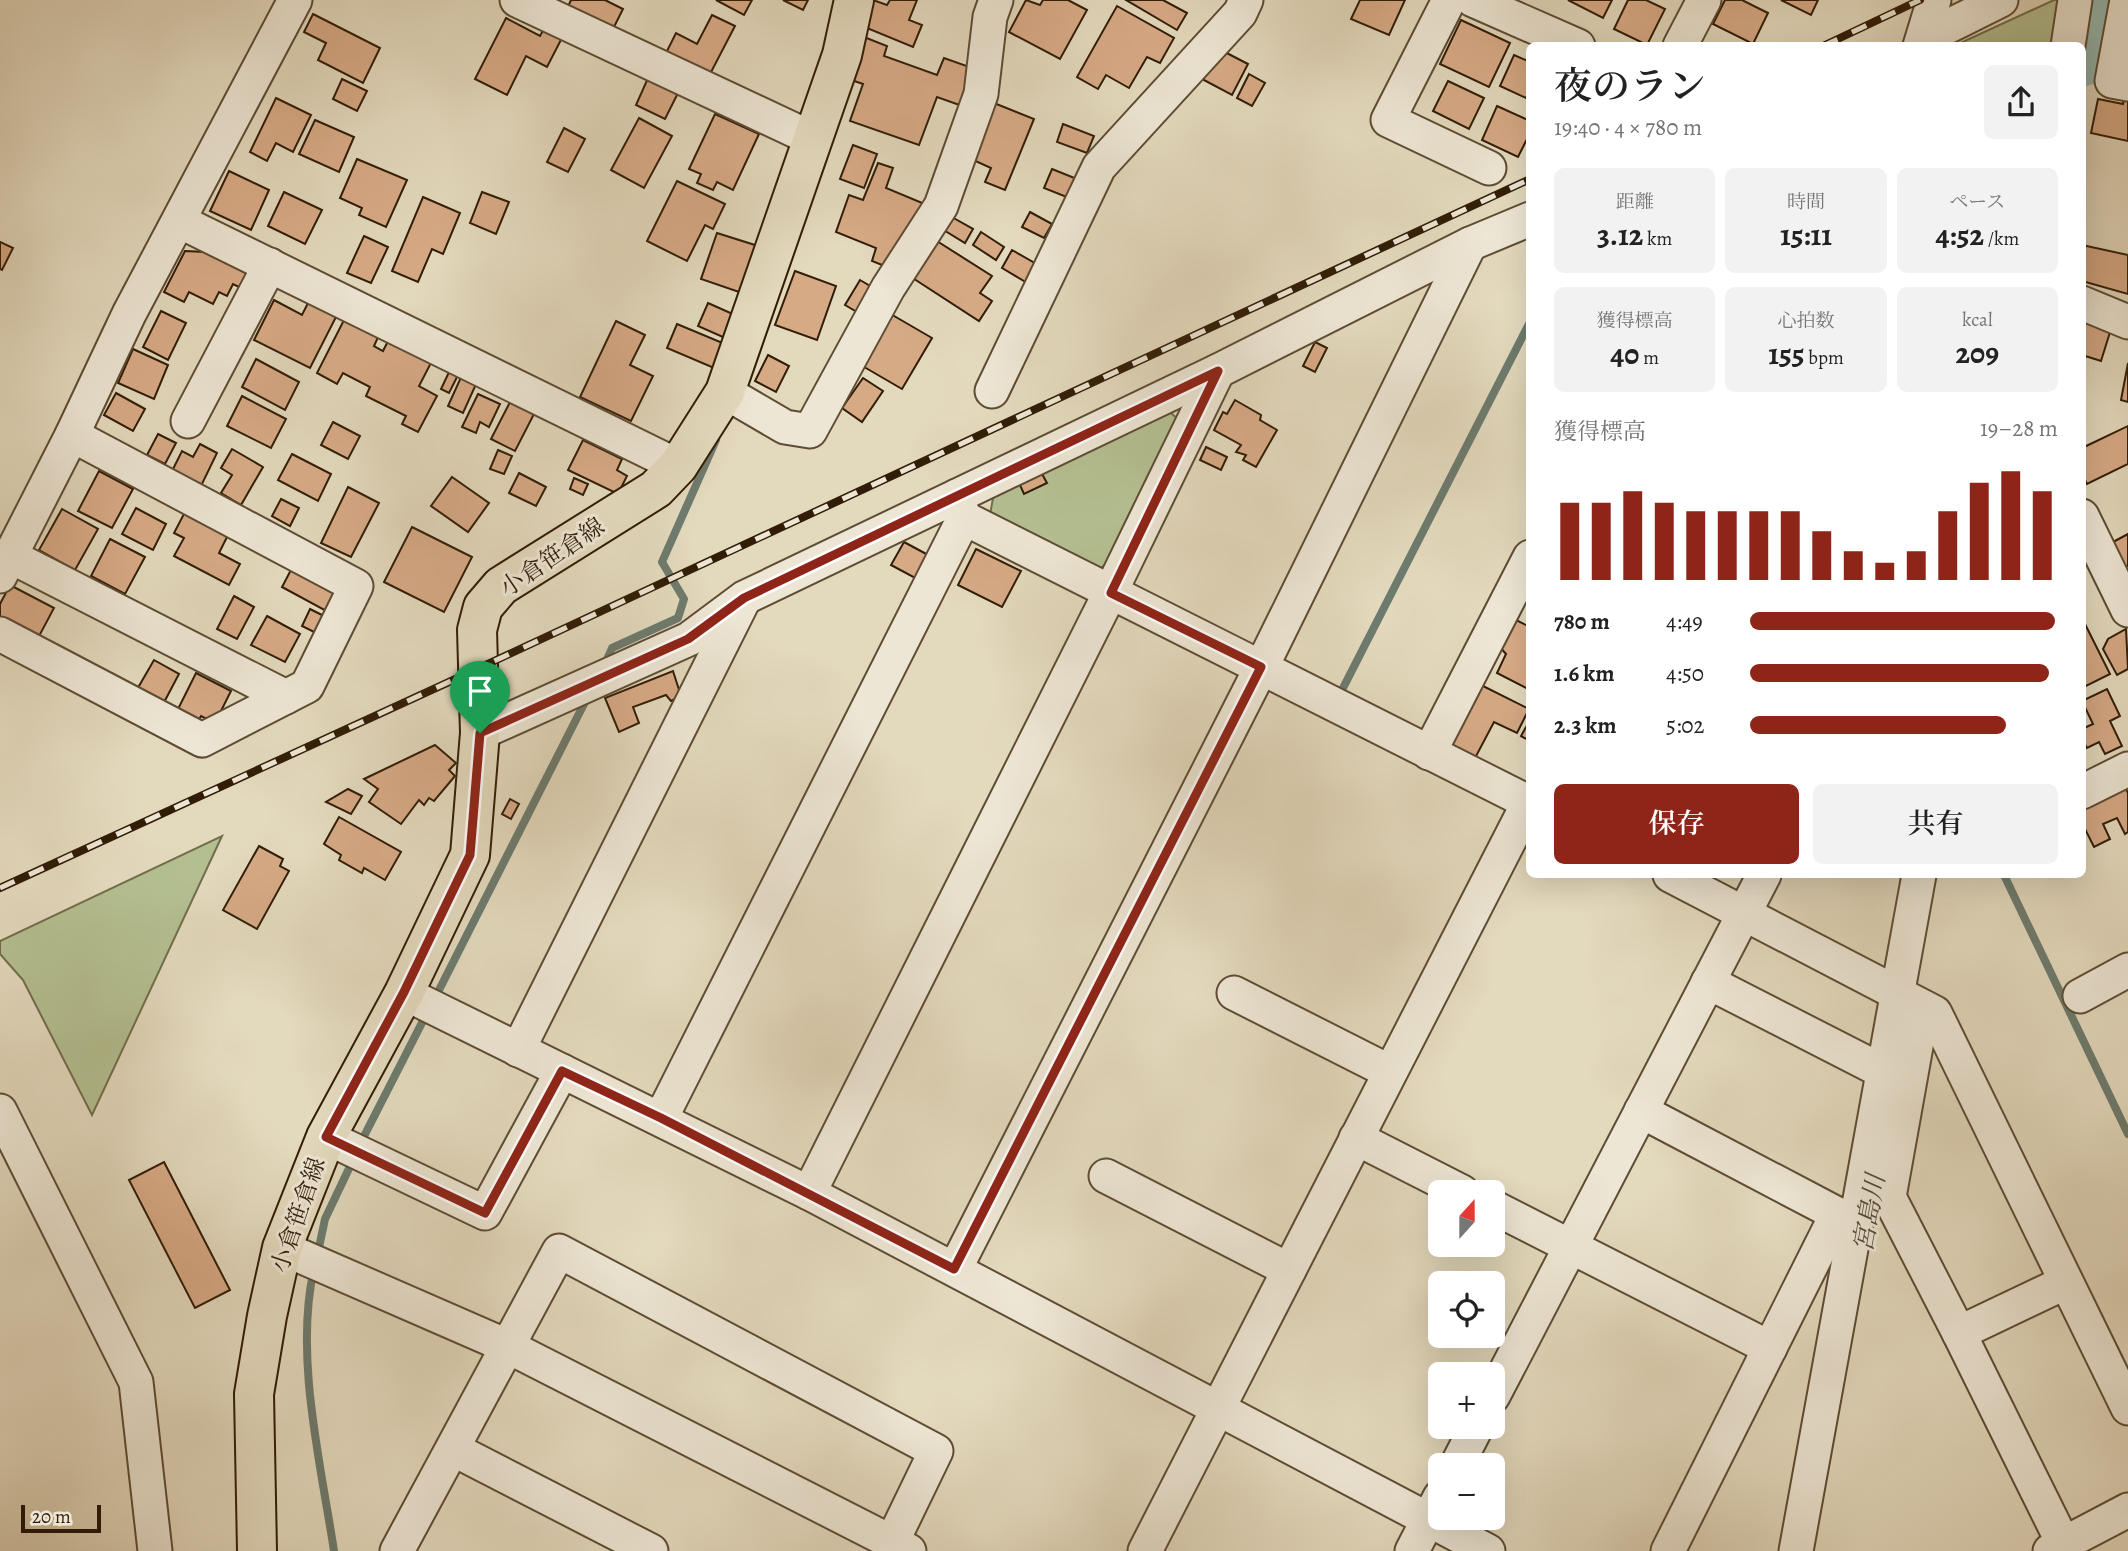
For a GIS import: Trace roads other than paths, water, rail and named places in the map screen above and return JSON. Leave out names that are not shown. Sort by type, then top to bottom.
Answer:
[{"type":"main road","name":"小倉笹倉線","points":[[257,1551],[254,1394],[282,1248],[326,1137],[404,992],[470,855],[480,733],[477,630],[483,607],[501,586],[656,489],[678,466],[724,391],[842,55],[854,0]]},
{"type":"street","points":[[286,697],[5,566],[72,435],[129,314],[295,0]]},
{"type":"street","points":[[517,0],[813,139]]},
{"type":"street","points":[[724,391],[785,427],[810,431],[888,288],[941,205],[981,94],[990,17],[996,0]]},
{"type":"street","points":[[992,391],[1099,167],[1240,13],[1246,0]]},
{"type":"street","points":[[1449,0],[1388,120],[1489,168]]},
{"type":"street","points":[[1473,0],[1569,42]]},
{"type":"street","points":[[1682,42],[1704,0]]},
{"type":"street","points":[[1922,42],[1934,0]]},
{"type":"street","points":[[1922,42],[2001,0]]},
{"type":"street","points":[[2069,42],[2075,0]]},
{"type":"street","points":[[2127,0],[2112,81],[2128,84]]},
{"type":"street","points":[[179,220],[678,466]]},
{"type":"street","points":[[480,733],[688,639],[744,598],[961,507],[1218,371],[1470,244],[1526,221]]},
{"type":"street","points":[[954,1269],[1261,667],[1470,244]]},
{"type":"street","points":[[188,421],[270,265]]},
{"type":"street","points":[[2086,305],[2128,322]]},
{"type":"street","points":[[808,1193],[1111,593],[1218,371]]},
{"type":"street","points":[[0,634],[202,740],[307,687],[356,586],[72,435]]},
{"type":"street","points":[[961,507],[1111,593],[1526,801]]},
{"type":"street","points":[[661,1118],[961,507]]},
{"type":"street","points":[[2086,524],[2126,601]]},
{"type":"street","points":[[1429,753],[1526,565]]},
{"type":"street","points":[[518,1050],[744,598]]},
{"type":"street","points":[[2086,790],[2128,769]]},
{"type":"street","points":[[1145,1551],[1526,808]]},
{"type":"street","points":[[1676,878],[1935,1013],[2128,1408]]},
{"type":"street","points":[[1505,1373],[1762,878]]},
{"type":"street","points":[[1919,878],[1911,1000],[1889,1197],[1959,1333],[2060,1549],[2128,1510]]},
{"type":"street","points":[[2080,996],[2128,971]]},
{"type":"street","points":[[1708,982],[1884,1072]]},
{"type":"street","points":[[404,992],[808,1193],[1217,1410],[1428,1506]]},
{"type":"street","points":[[1234,993],[1390,1072]]},
{"type":"street","points":[[1796,1551],[1847,1217],[1884,1072],[1911,1000]]},
{"type":"street","points":[[326,1137],[485,1213],[562,1071]]},
{"type":"street","points":[[0,1111],[136,1382],[155,1551]]},
{"type":"street","points":[[1641,1111],[1847,1217]]},
{"type":"street","points":[[1356,1138],[1438,1180]]},
{"type":"street","points":[[1106,1176],[1289,1270]]},
{"type":"street","points":[[1505,1213],[1770,1348]]},
{"type":"street","points":[[1668,1551],[1770,1348],[1847,1217]]},
{"type":"street","points":[[282,1248],[509,1347],[901,1547],[936,1451],[559,1251],[509,1347],[397,1551]]},
{"type":"street","points":[[1959,1333],[2066,1282]]},
{"type":"street","points":[[453,1448],[651,1551]]},
{"type":"street","points":[[1412,1551],[1428,1520]]},
{"type":"street","points":[[1461,1530],[1488,1551]]},
{"type":"waterway","name":"宮島川","points":[[2085,42],[2092,0]]},
{"type":"waterway","points":[[1342,690],[1526,330]]},
{"type":"waterway","points":[[604,666],[612,648],[678,618],[684,599],[662,562],[716,440]]},
{"type":"waterway","points":[[434,1000],[588,696]]},
{"type":"waterway","points":[[2005,878],[2128,1134]]},
{"type":"waterway","points":[[359,1146],[428,1011]]},
{"type":"waterway","points":[[317,1257],[325,1219],[354,1158]]},
{"type":"waterway","points":[[314,1269],[309,1302],[308,1373],[334,1551]]},
{"type":"railway","points":[[1831,42],[1920,0]]},
{"type":"railway","points":[[0,888],[1526,181]]}]
